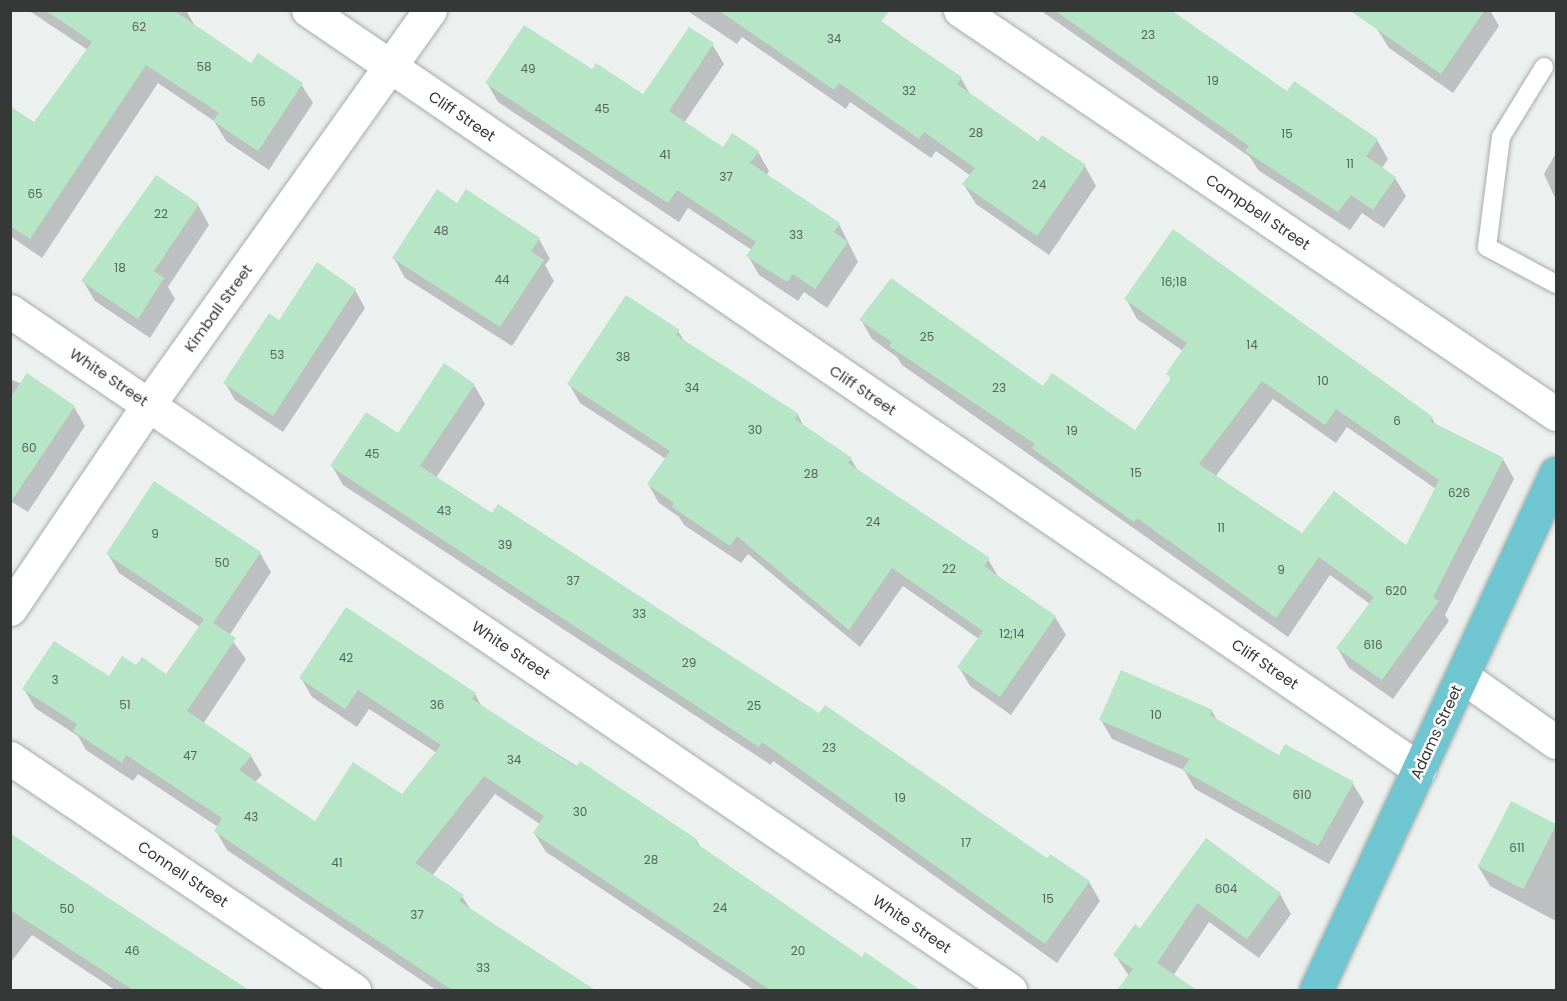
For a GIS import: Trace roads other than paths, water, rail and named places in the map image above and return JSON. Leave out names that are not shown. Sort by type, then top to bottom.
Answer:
[{"type":"main road","name":"Adams Street","points":[[1316,990],[1557,473]]},
{"type":"street","name":"Cliff Street","points":[[308,10],[1419,769]]},
{"type":"street","name":"Kimball Street","points":[[10,609],[149,404],[430,10]]},
{"type":"street","name":"Campbell Street","points":[[960,10],[1557,414]]},
{"type":"street","name":"White Street","points":[[10,311],[1010,990]]},
{"type":"street","points":[[1462,676],[1557,742]]},
{"type":"street","name":"Connell Street","points":[[10,758],[354,990]]},
{"type":"lane","points":[[1544,67],[1501,137],[1487,247],[1557,284]]}]
